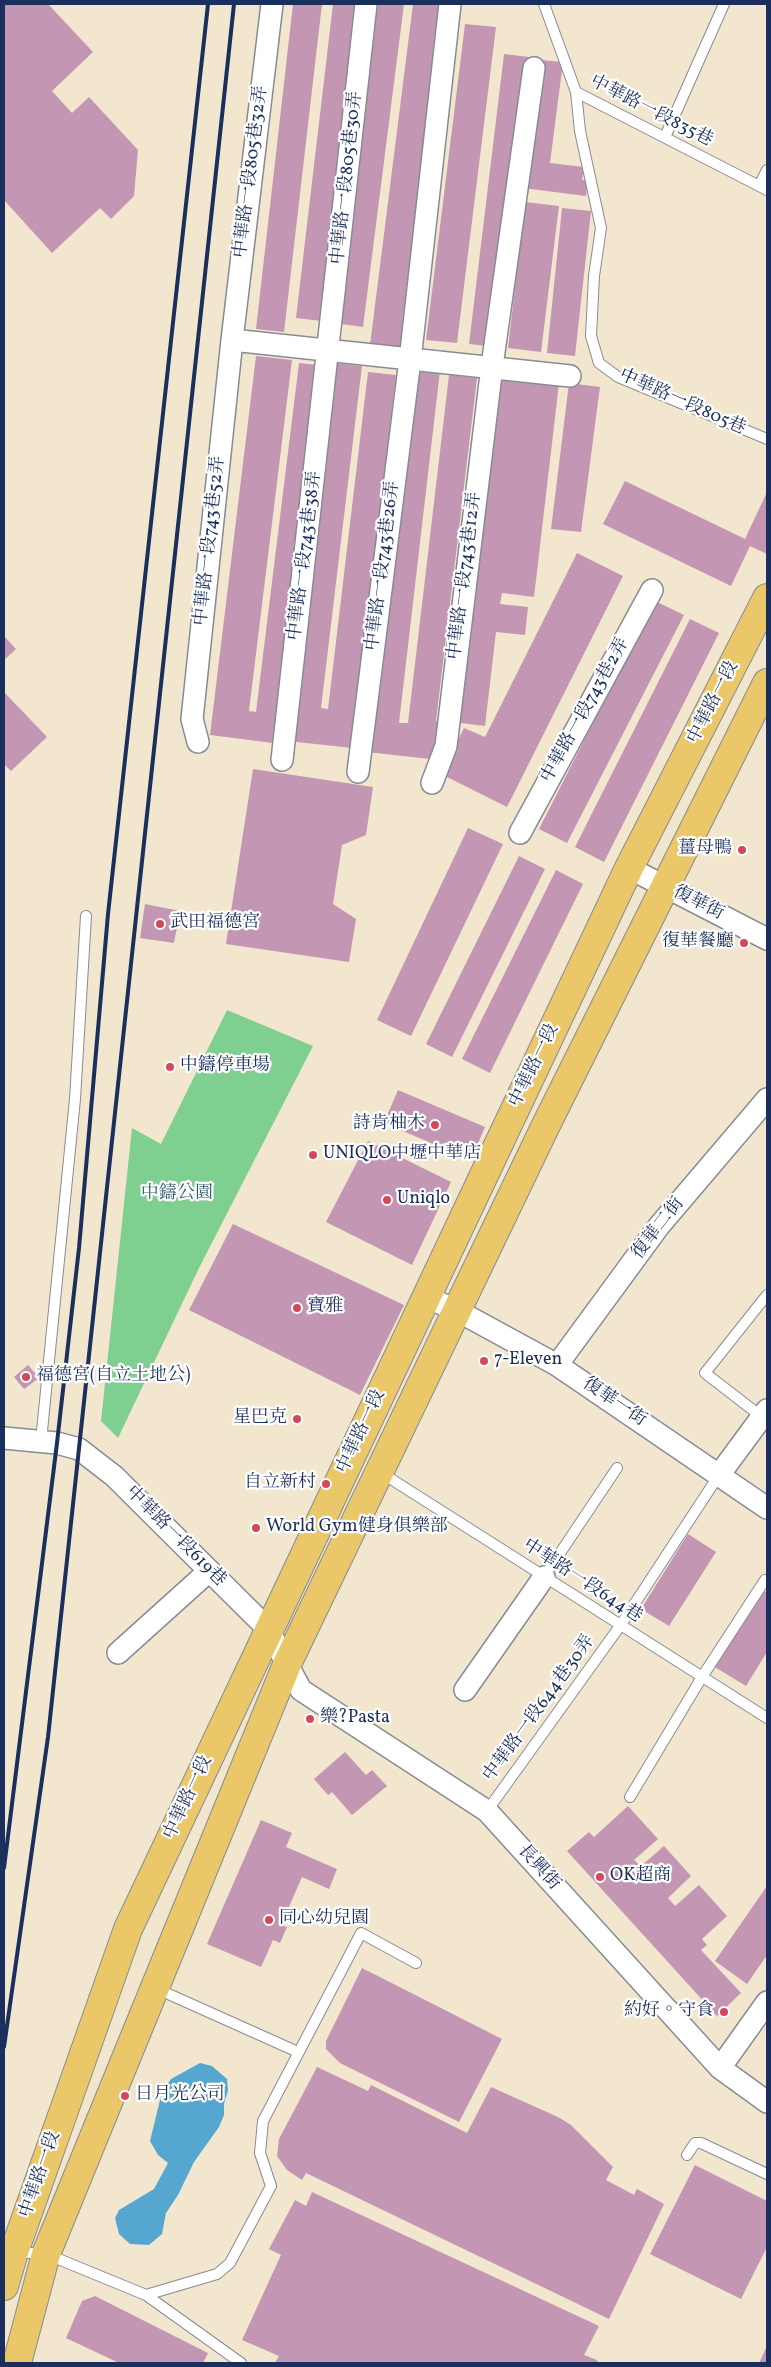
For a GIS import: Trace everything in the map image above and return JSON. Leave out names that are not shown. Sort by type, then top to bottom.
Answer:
[{"type":"main road","name":"中華路一段","points":[[4,2286],[14,2252],[128,1929],[268,1629],[630,868],[767,598]]},
{"type":"main road","name":"中華路一段","points":[[17,2363],[46,2254],[288,1662],[456,1310],[664,886],[767,683]]},
{"type":"street","name":"中華路一段805巷32弄","points":[[232,340],[272,4]]},
{"type":"street","name":"中華路一段805巷30弄","points":[[329,351],[366,4]]},
{"type":"street","name":"中華路一段743巷26弄","points":[[358,772],[410,360],[450,4]]},
{"type":"street","name":"中華路一段743巷12弄","points":[[432,783],[446,746],[492,366],[534,68]]},
{"type":"street","points":[[232,340],[410,360],[492,366],[570,376]]},
{"type":"street","name":"中華路一段743巷52弄","points":[[198,742],[192,719],[232,340]]},
{"type":"street","name":"中華路一段743巷38弄","points":[[282,760],[329,351]]},
{"type":"street","name":"中華路一段743巷2弄","points":[[520,832],[652,590]]},
{"type":"street","name":"復華街","points":[[630,868],[767,939]]},
{"type":"street","name":"復華二街","points":[[557,1365],[659,1226],[767,1099]]},
{"type":"street","name":"復華一街","points":[[426,1297],[456,1310],[557,1365],[767,1508]]},
{"type":"street","points":[[719,1475],[765,1414]]},
{"type":"street","points":[[4,1438],[41,1440]]},
{"type":"street","name":"中華路一段619巷","points":[[41,1440],[79,1449],[114,1476],[268,1629],[288,1662]]},
{"type":"street","points":[[118,1653],[209,1571]]},
{"type":"street","points":[[465,1690],[544,1577]]},
{"type":"street","name":"長興街","points":[[288,1662],[301,1690],[487,1811],[720,2068],[767,2102]]},
{"type":"street","points":[[720,2068],[767,2002]]},
{"type":"lane","name":"中華路一段835巷","points":[[544,4],[576,92],[763,188]]},
{"type":"lane","points":[[664,137],[724,4]]},
{"type":"lane","name":"中華路一段805巷","points":[[576,92],[580,131],[601,228],[594,276],[591,336],[599,364],[618,377],[767,440]]},
{"type":"lane","points":[[763,188],[767,170]]},
{"type":"lane","points":[[41,1440],[75,1099],[86,916]]},
{"type":"lane","points":[[765,1414],[705,1374],[767,1295]]},
{"type":"lane","points":[[544,1577],[617,1468]]},
{"type":"lane","name":"中華路一段644巷","points":[[379,1471],[767,1718]]},
{"type":"lane","name":"中華路一段644巷30弄","points":[[487,1811],[620,1626],[719,1475]]},
{"type":"lane","points":[[630,1797],[702,1677],[765,1580]]},
{"type":"lane","points":[[146,2295],[217,2274],[230,2263],[271,2186],[260,2153],[263,2121],[361,1933],[416,1963]]},
{"type":"lane","points":[[154,1988],[298,2052]]},
{"type":"lane","points":[[687,2155],[695,2143],[701,2143],[767,2174]]},
{"type":"lane","points":[[14,2252],[46,2254],[146,2295],[241,2363]]},
{"type":"green space","name":"中鑄公園","points":[[227,1010],[313,1046],[199,1268],[118,1438],[101,1421],[132,1128],[161,1144]]},
{"type":"water","points":[[200,2063],[212,2066],[227,2079],[228,2090],[224,2104],[224,2115],[219,2127],[194,2162],[178,2195],[166,2213],[162,2234],[149,2245],[130,2244],[119,2234],[115,2218],[119,2210],[154,2189],[168,2163],[158,2155],[150,2141],[162,2092],[171,2079]]},
{"type":"building","points":[[4,4],[48,4],[93,52],[52,91],[72,113],[89,97],[138,150],[134,196],[111,219],[100,208],[52,253],[4,200]]},
{"type":"building","points":[[293,4],[322,4],[284,332],[256,329]]},
{"type":"building","points":[[333,4],[360,4],[322,321],[296,318]]},
{"type":"building","points":[[373,4],[404,4],[363,327],[333,323]]},
{"type":"building","points":[[413,4],[445,4],[402,348],[370,345]]},
{"type":"building","points":[[465,24],[496,27],[457,343],[426,340]]},
{"type":"building","points":[[504,54],[529,57],[495,347],[469,344]]},
{"type":"building","points":[[540,60],[563,62],[550,163],[584,167],[582,180],[588,180],[586,196],[523,188]]},
{"type":"building","points":[[525,202],[559,206],[541,352],[508,348]]},
{"type":"building","points":[[562,208],[591,211],[575,356],[547,353]]},
{"type":"building","points":[[256,356],[292,360],[249,711],[256,712],[299,363],[327,366],[281,744],[210,735]]},
{"type":"building","points":[[333,363],[362,366],[321,708],[328,709],[368,372],[396,375],[352,748],[288,741]]},
{"type":"building","points":[[412,368],[440,371],[399,723],[408,723],[449,375],[477,378],[436,721],[443,722],[439,760],[367,752]]},
{"type":"building","points":[[494,368],[560,375],[534,597],[502,593],[500,604],[528,607],[525,635],[496,632],[485,726],[453,722]]},
{"type":"building","points":[[569,383],[600,387],[581,532],[551,529]]},
{"type":"building","points":[[625,481],[745,539],[767,492],[767,554],[750,546],[731,586],[603,524]]},
{"type":"building","points":[[577,553],[623,576],[507,807],[441,774],[464,728],[485,737]]},
{"type":"building","points":[[655,601],[684,615],[567,843],[539,829]]},
{"type":"building","points":[[690,619],[719,633],[604,862],[575,847]]},
{"type":"building","points":[[4,636],[16,649],[4,660]]},
{"type":"building","points":[[4,692],[47,737],[11,771],[4,764]]},
{"type":"building","points":[[253,769],[373,787],[366,835],[342,845],[333,904],[356,919],[349,962],[226,944]]},
{"type":"building","points":[[468,828],[503,844],[411,1036],[377,1020]]},
{"type":"building","points":[[519,856],[545,869],[452,1057],[426,1044]]},
{"type":"building","points":[[556,870],[583,884],[490,1073],[462,1059]]},
{"type":"building","name":"武田福德宮","points":[[145,904],[180,911],[174,943],[140,938]]},
{"type":"building","name":"詩肯柚木","points":[[398,1090],[485,1127],[471,1160],[384,1123]]},
{"type":"building","points":[[368,1141],[451,1182],[412,1265],[326,1222]]},
{"type":"building","name":"寶雅","points":[[233,1224],[404,1305],[360,1395],[189,1310]]},
{"type":"building","name":"福德宮(自立土地公)","points":[[28,1365],[39,1378],[24,1389],[14,1377]]},
{"type":"building","points":[[688,1534],[716,1552],[669,1626],[641,1609]]},
{"type":"building","points":[[761,1589],[767,1593],[767,1652],[746,1686],[713,1666]]},
{"type":"building","points":[[345,1752],[366,1775],[372,1770],[387,1786],[352,1815],[332,1792],[328,1795],[314,1779]]},
{"type":"building","points":[[628,1806],[658,1839],[634,1860],[641,1866],[664,1846],[691,1876],[668,1898],[675,1906],[699,1885],[727,1916],[702,1939],[707,1945],[701,1950],[741,1993],[717,2016],[567,1851],[589,1832],[594,1837]]},
{"type":"building","name":"同心幼兒園","points":[[261,1820],[292,1833],[286,1847],[337,1869],[329,1889],[302,1877],[281,1925],[287,1927],[280,1943],[273,1940],[261,1967],[207,1944]]},
{"type":"building","points":[[767,1886],[767,1955],[747,1984],[715,1961]]},
{"type":"building","points":[[362,1968],[502,2039],[459,2122],[340,2063],[326,2049],[326,2041]]},
{"type":"building","points":[[317,2067],[368,2091],[371,2085],[467,2133],[491,2087],[558,2117],[571,2125],[613,2167],[606,2180],[634,2195],[637,2189],[664,2204],[609,2319],[306,2173],[302,2180],[287,2170],[277,2156],[279,2139]]},
{"type":"building","points":[[695,2165],[767,2201],[767,2247],[741,2299],[650,2254]]},
{"type":"building","points":[[312,2192],[599,2326],[584,2355],[597,2360],[598,2363],[275,2363],[279,2356],[242,2340],[281,2255],[269,2249],[295,2200],[306,2206]]},
{"type":"building","points":[[95,2296],[208,2353],[203,2363],[119,2363],[66,2338],[82,2301]]},
{"type":"building","points":[[767,2346],[767,2363],[759,2363]]},
{"type":"railway","points":[[4,1868],[57,1443],[79,1248],[108,914],[208,4]]},
{"type":"railway","points":[[4,2047],[48,1737],[234,4]]},
{"type":"place","name":"薑母鴨","points":[[742,850]]},
{"type":"place","name":"武田福德宮","points":[[160,924]]},
{"type":"place","name":"復華餐廳","points":[[744,943]]},
{"type":"place","name":"中鑄停車場","points":[[170,1067]]},
{"type":"place","name":"詩肯柚木","points":[[435,1125]]},
{"type":"place","name":"UNIQLO中壢中華店","points":[[313,1155]]},
{"type":"place","name":"Uniqlo","points":[[387,1200]]},
{"type":"place","name":"寶雅","points":[[297,1308]]},
{"type":"place","name":"7-Eleven","points":[[484,1361]]},
{"type":"place","name":"福德宮(自立土地公)","points":[[26,1377]]},
{"type":"place","name":"星巴克","points":[[297,1419]]},
{"type":"place","name":"自立新村","points":[[326,1484]]},
{"type":"place","name":"World Gym健身俱樂部","points":[[256,1528]]},
{"type":"place","name":"樂?Pasta","points":[[310,1719]]},
{"type":"place","name":"OK超商","points":[[600,1877]]},
{"type":"place","name":"同心幼兒園","points":[[269,1920]]},
{"type":"place","name":"約好。守食","points":[[724,2012]]},
{"type":"place","name":"日月光公司","points":[[125,2096]]}]
